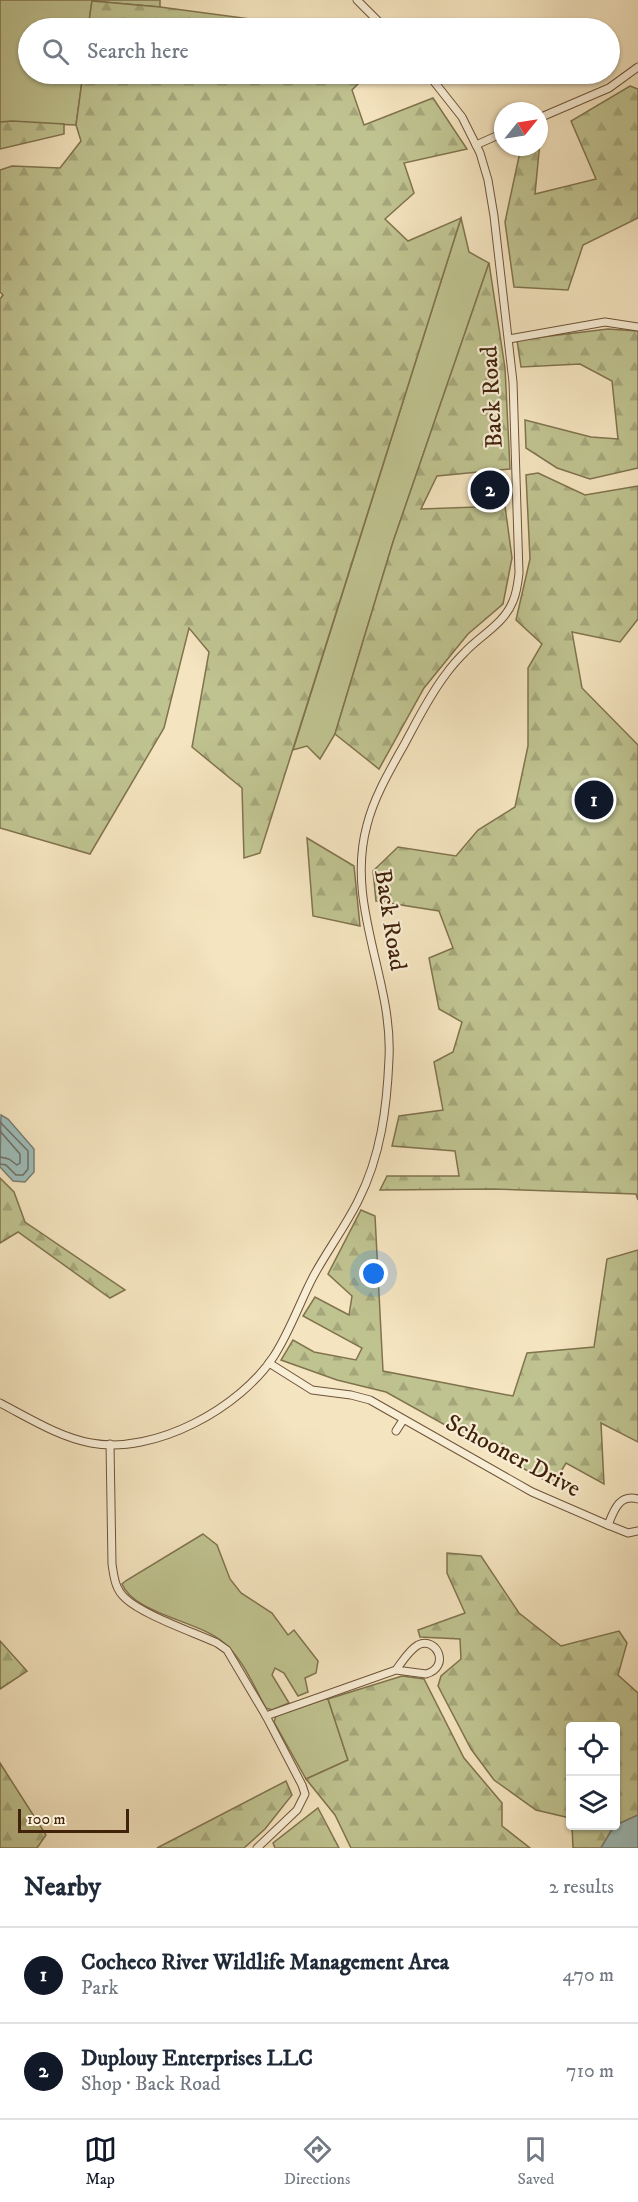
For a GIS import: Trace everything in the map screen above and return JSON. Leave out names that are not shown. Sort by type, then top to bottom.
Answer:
[{"type":"street","points":[[357,0],[374,18]]},
{"type":"street","points":[[620,80],[638,67]]},
{"type":"street","name":"Back Road","points":[[0,1403],[36,1422],[79,1440],[95,1444],[154,1439],[186,1427],[217,1410],[245,1389],[269,1363],[283,1341],[313,1278],[360,1198],[370,1173],[381,1136],[390,1043],[386,1010],[364,907],[361,864],[366,825],[390,769],[433,692],[466,651],[507,613],[517,589],[519,555],[513,381],[491,197],[488,180],[476,145],[458,111],[436,84]]},
{"type":"street","points":[[548,114],[615,84]]},
{"type":"street","points":[[476,145],[494,137]]},
{"type":"street","points":[[509,339],[605,322],[638,327]]},
{"type":"street","name":"Schooner Drive","points":[[269,1363],[312,1390],[361,1397],[532,1492],[628,1533],[638,1531]]},
{"type":"street","points":[[396,1431],[403,1420]]},
{"type":"street","points":[[110,1444],[114,1582],[124,1597],[138,1607],[217,1643],[227,1650],[266,1716],[302,1785],[305,1794],[297,1810],[257,1848]]},
{"type":"street","points":[[608,1525],[620,1501],[638,1499]]},
{"type":"street","points":[[266,1716],[396,1670],[426,1674],[438,1666],[440,1656],[435,1647],[421,1644],[413,1649],[396,1670]]},
{"type":"green space","points":[[0,0],[160,0],[160,7],[92,1],[89,18],[18,18],[18,84],[82,84],[76,125],[0,122]]},
{"type":"green space","points":[[92,1],[242,18],[89,18]]},
{"type":"green space","points":[[82,84],[358,84],[352,90],[364,125],[433,98],[467,149],[404,163],[414,193],[385,219],[408,241],[461,218],[260,853],[244,858],[242,788],[192,747],[209,652],[189,628],[164,728],[90,854],[0,828],[0,299],[3,295],[0,292],[0,170],[12,166],[60,168],[81,141],[76,125]]},
{"type":"green space","points":[[630,86],[638,89],[638,218],[583,245],[568,290],[514,287],[505,222],[519,156],[539,156],[535,194],[596,179],[571,121]]},
{"type":"green space","points":[[0,122],[64,124],[64,134],[0,149]]},
{"type":"green space","points":[[461,218],[469,252],[489,263],[393,542],[335,734],[320,759],[307,746],[293,750]]},
{"type":"green space","points":[[489,263],[505,368],[510,469],[437,476],[421,509],[505,506],[512,558],[503,604],[468,634],[424,688],[379,769],[335,734],[393,542]]},
{"type":"green space","points":[[608,329],[638,331],[638,468],[590,479],[557,468],[526,448],[525,420],[591,437],[618,439],[612,381],[580,364],[521,367],[517,340]]},
{"type":"green space","points":[[538,473],[585,495],[638,486],[638,619],[620,642],[572,632],[582,688],[638,745],[638,1200],[636,1194],[493,1189],[380,1190],[387,1176],[459,1176],[455,1151],[392,1146],[399,1116],[443,1110],[434,1062],[453,1052],[462,1022],[439,1009],[429,958],[453,948],[439,911],[376,901],[373,871],[398,847],[456,856],[478,830],[515,807],[528,746],[528,668],[542,644],[516,620],[530,559],[526,475]]},
{"type":"green space","points":[[307,838],[354,866],[360,926],[313,916]]},
{"type":"green space","points":[[0,1178],[14,1192],[25,1222],[125,1290],[110,1298],[18,1232],[0,1243]]},
{"type":"green space","points":[[361,1210],[375,1216],[383,1371],[513,1396],[527,1353],[594,1347],[607,1259],[638,1250],[638,1442],[601,1423],[604,1484],[566,1463],[553,1485],[386,1392],[337,1380],[281,1360],[293,1340],[314,1352],[356,1360],[362,1348],[303,1316],[315,1297],[349,1315],[352,1296],[328,1274]]},
{"type":"green space","points":[[203,1534],[217,1545],[230,1579],[241,1593],[272,1613],[288,1635],[294,1630],[318,1661],[316,1673],[305,1678],[308,1692],[298,1696],[284,1673],[275,1668],[272,1675],[289,1703],[272,1710],[266,1708],[242,1665],[224,1643],[213,1635],[140,1603],[122,1584]]},
{"type":"green space","points":[[447,1553],[481,1556],[519,1613],[561,1646],[619,1631],[627,1643],[618,1675],[638,1693],[638,1815],[620,1823],[620,1722],[566,1722],[566,1817],[536,1810],[494,1780],[471,1749],[438,1686],[441,1676],[461,1659],[460,1639],[420,1637],[418,1630],[465,1613],[447,1573]]},
{"type":"green space","points":[[0,1641],[27,1671],[0,1689]]},
{"type":"green space","points":[[402,1676],[424,1679],[464,1758],[502,1803],[502,1826],[530,1848],[351,1848],[335,1815],[306,1779],[348,1760],[328,1699]]},
{"type":"green space","points":[[328,1699],[348,1760],[306,1779],[274,1722],[276,1716]]},
{"type":"green space","points":[[0,1763],[46,1835],[37,1848],[0,1848]]},
{"type":"green space","points":[[286,1781],[292,1795],[265,1829],[244,1848],[157,1848]]},
{"type":"green space","points":[[318,1808],[339,1848],[275,1848],[273,1843]]},
{"type":"green space","points":[[572,1830],[612,1830],[601,1848],[573,1848]]},
{"type":"water","points":[[1,1115],[8,1119],[34,1149],[34,1172],[25,1182],[13,1181],[0,1167]]},
{"type":"water","points":[[638,1815],[638,1848],[601,1848],[612,1830],[620,1830],[620,1823]]},
{"type":"place","name":"Duplouy Enterprises LLC","points":[[490,490]]},
{"type":"place","name":"Cocheco River Wildlife Management Area","points":[[594,800]]}]
